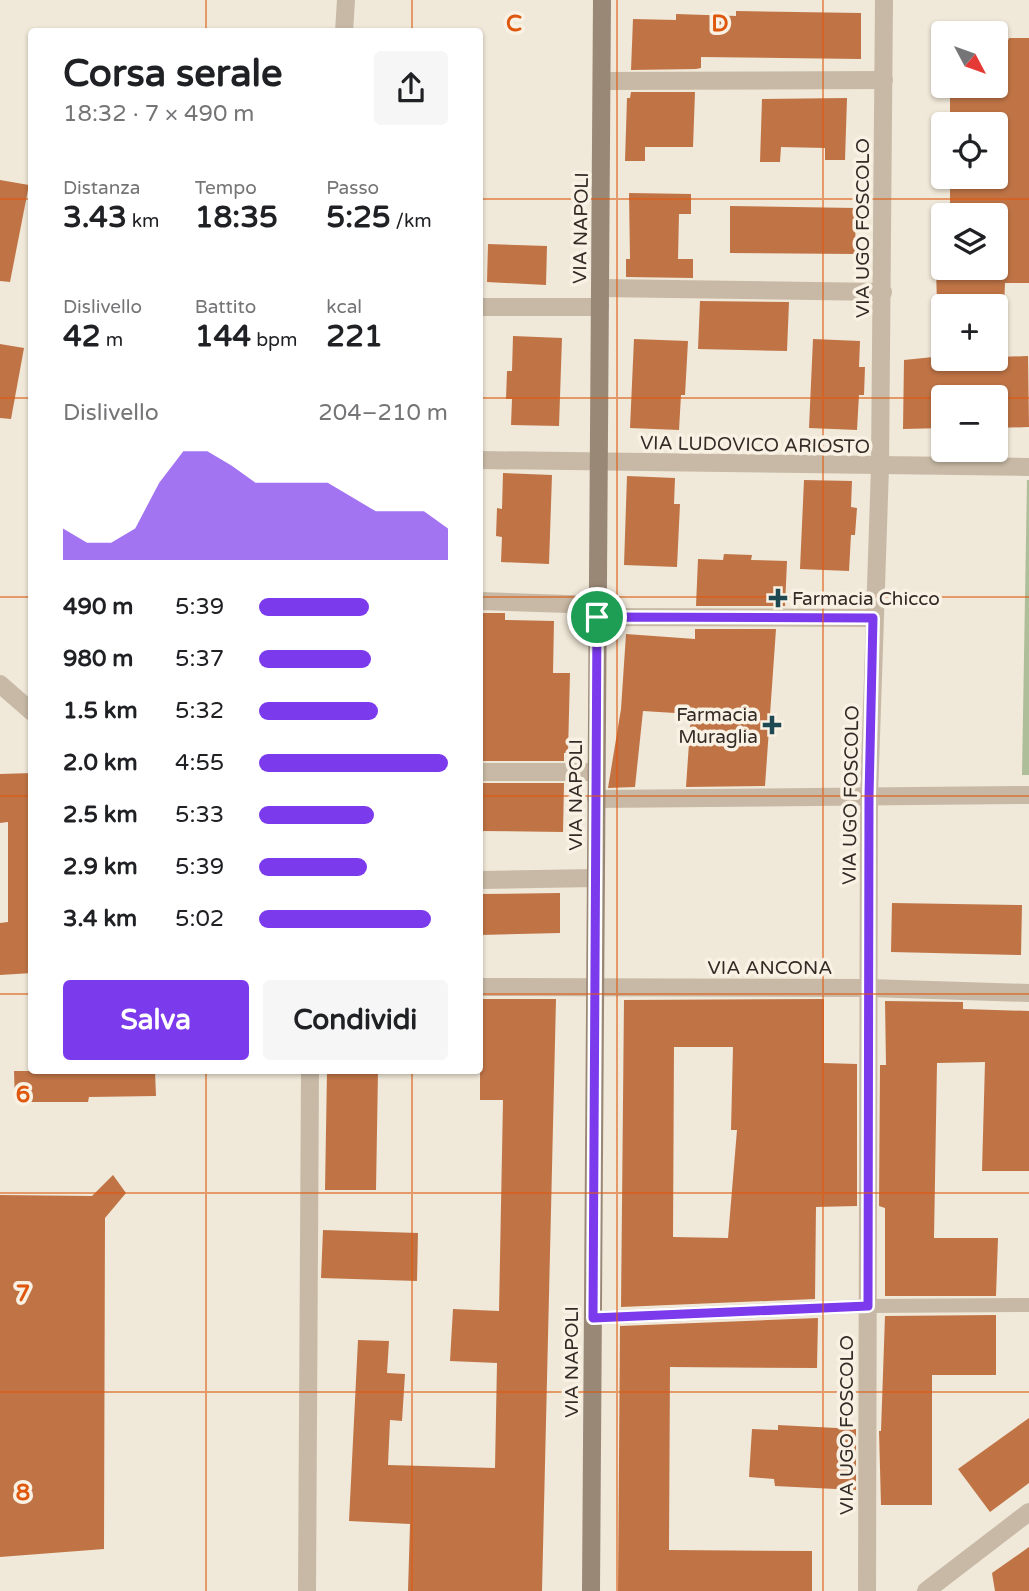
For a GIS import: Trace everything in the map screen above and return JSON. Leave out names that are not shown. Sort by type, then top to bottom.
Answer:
[{"type":"main road","name":"VIA NAPOLI","points":[[591,1591],[602,0]]},
{"type":"street","points":[[344,28],[346,0]]},
{"type":"street","name":"VIA UGO FOSCOLO","points":[[867,1591],[869,797],[880,467],[884,0]]},
{"type":"street","points":[[602,81],[884,80]]},
{"type":"street","points":[[600,288],[883,292]]},
{"type":"street","points":[[483,307],[600,307]]},
{"type":"street","name":"VIA LUDOVICO ARIOSTO","points":[[483,460],[1029,467]]},
{"type":"street","points":[[483,601],[598,611],[873,618]]},
{"type":"street","points":[[0,684],[28,708]]},
{"type":"street","points":[[483,772],[596,772]]},
{"type":"street","points":[[596,800],[1029,795]]},
{"type":"street","points":[[483,880],[596,878]]},
{"type":"street","name":"VIA ANCONA","points":[[483,987],[869,988],[1029,993]]},
{"type":"street","points":[[307,1591],[310,1074]]},
{"type":"street","points":[[926,1591],[1029,1512]]},
{"type":"lane","points":[[593,1318],[868,1306],[1029,1305]]},
{"type":"green space","points":[[1027,480],[1029,775],[1022,775]]},
{"type":"building","points":[[736,11],[861,13],[861,59],[701,57],[701,68],[696,69],[631,70],[633,19],[676,20],[676,14],[736,16]]},
{"type":"building","points":[[1009,38],[1029,38],[1029,283],[1005,283],[1005,294],[937,294],[936,280],[1008,280],[1008,203],[950,203],[950,189],[1008,189],[1008,112],[950,112],[950,98],[1008,98]]},
{"type":"building","points":[[631,92],[695,92],[693,147],[645,147],[645,161],[625,161],[627,98],[630,98]]},
{"type":"building","points":[[847,98],[845,160],[825,160],[825,148],[781,147],[780,162],[760,162],[762,99]]},
{"type":"building","points":[[0,180],[28,185],[28,190],[10,282],[0,281]]},
{"type":"building","points":[[629,193],[691,194],[691,214],[679,214],[678,259],[693,259],[693,278],[626,277],[626,259],[630,259]]},
{"type":"building","points":[[730,206],[856,208],[855,254],[730,253]]},
{"type":"building","points":[[488,244],[547,246],[546,285],[487,282]]},
{"type":"building","points":[[700,301],[789,302],[787,351],[698,349]]},
{"type":"building","points":[[513,336],[562,338],[559,426],[511,425],[512,399],[506,399],[507,371],[512,371]]},
{"type":"building","points":[[634,339],[688,341],[685,395],[681,395],[679,430],[630,428]]},
{"type":"building","points":[[813,339],[860,341],[859,367],[865,367],[864,395],[859,395],[857,430],[809,428]]},
{"type":"building","points":[[0,344],[24,348],[11,419],[0,418]]},
{"type":"building","points":[[1028,356],[1029,427],[1008,428],[1008,385],[931,385],[931,428],[903,429],[904,360],[931,357],[931,371],[1008,371],[1008,357]]},
{"type":"building","points":[[503,473],[552,475],[549,564],[501,562],[502,537],[496,536],[497,508],[502,509]]},
{"type":"building","points":[[627,476],[675,478],[674,504],[680,504],[677,567],[624,565]]},
{"type":"building","points":[[804,480],[852,481],[851,507],[857,508],[855,535],[851,535],[849,571],[800,569]]},
{"type":"building","points":[[724,554],[752,555],[751,560],[787,561],[785,606],[696,606],[698,559],[723,560]]},
{"type":"building","points":[[483,613],[505,613],[505,620],[554,621],[553,673],[570,673],[568,753],[564,753],[564,761],[483,761]]},
{"type":"building","points":[[695,629],[776,629],[765,786],[686,787],[691,714],[643,711],[635,787],[608,788],[621,709],[626,634],[695,639]]},
{"type":"building","points":[[28,773],[28,973],[0,975],[0,923],[8,922],[8,822],[0,823],[0,774]]},
{"type":"building","points":[[483,783],[564,783],[563,832],[483,831]]},
{"type":"building","points":[[560,893],[560,933],[483,935],[483,894]]},
{"type":"building","points":[[892,903],[1022,905],[1021,955],[891,952]]},
{"type":"building","points":[[483,999],[556,999],[542,1591],[408,1591],[410,1524],[349,1521],[358,1340],[389,1341],[387,1373],[405,1374],[402,1421],[390,1420],[388,1465],[495,1468],[497,1363],[450,1361],[453,1309],[499,1311],[503,1100],[480,1100],[480,1074],[483,1074]]},
{"type":"building","points":[[824,999],[824,1063],[857,1064],[857,1206],[816,1207],[815,1299],[621,1307],[624,1000]],"holes":[[[674,1047],[733,1047],[731,1130],[737,1130],[728,1238],[673,1237]]]},
{"type":"building","points":[[885,1001],[963,1002],[963,1009],[1029,1011],[1029,1171],[982,1171],[985,1062],[937,1063],[934,1238],[998,1238],[996,1296],[885,1296],[885,1208],[879,1206],[880,1065],[886,1065]]},
{"type":"building","points":[[14,1071],[28,1071],[28,1074],[155,1074],[156,1096],[89,1097],[88,1102],[15,1102]]},
{"type":"building","points":[[327,1074],[378,1074],[376,1190],[325,1190]]},
{"type":"building","points":[[113,1175],[126,1193],[105,1218],[104,1549],[0,1557],[0,1195],[92,1196]]},
{"type":"building","points":[[323,1230],[418,1233],[417,1281],[321,1278]]},
{"type":"building","points":[[996,1315],[996,1375],[932,1375],[932,1505],[881,1505],[879,1431],[885,1316]]},
{"type":"building","points":[[818,1318],[817,1368],[670,1367],[669,1550],[812,1551],[812,1591],[618,1591],[620,1326]]},
{"type":"building","points":[[1029,1418],[1029,1483],[990,1512],[958,1469]]},
{"type":"building","points":[[778,1425],[856,1429],[856,1490],[775,1486],[774,1479],[749,1477],[752,1429],[778,1430]]},
{"type":"building","points":[[1029,1547],[1029,1591],[995,1591],[992,1573]]},
{"type":"place","name":"Farmacia Chicco","points":[[778,598]]},
{"type":"place","name":"Farmacia Muraglia","points":[[772,725]]},
{"type":"route","points":[[597,617],[873,618],[869,797],[868,1306],[593,1318],[597,617]]}]
